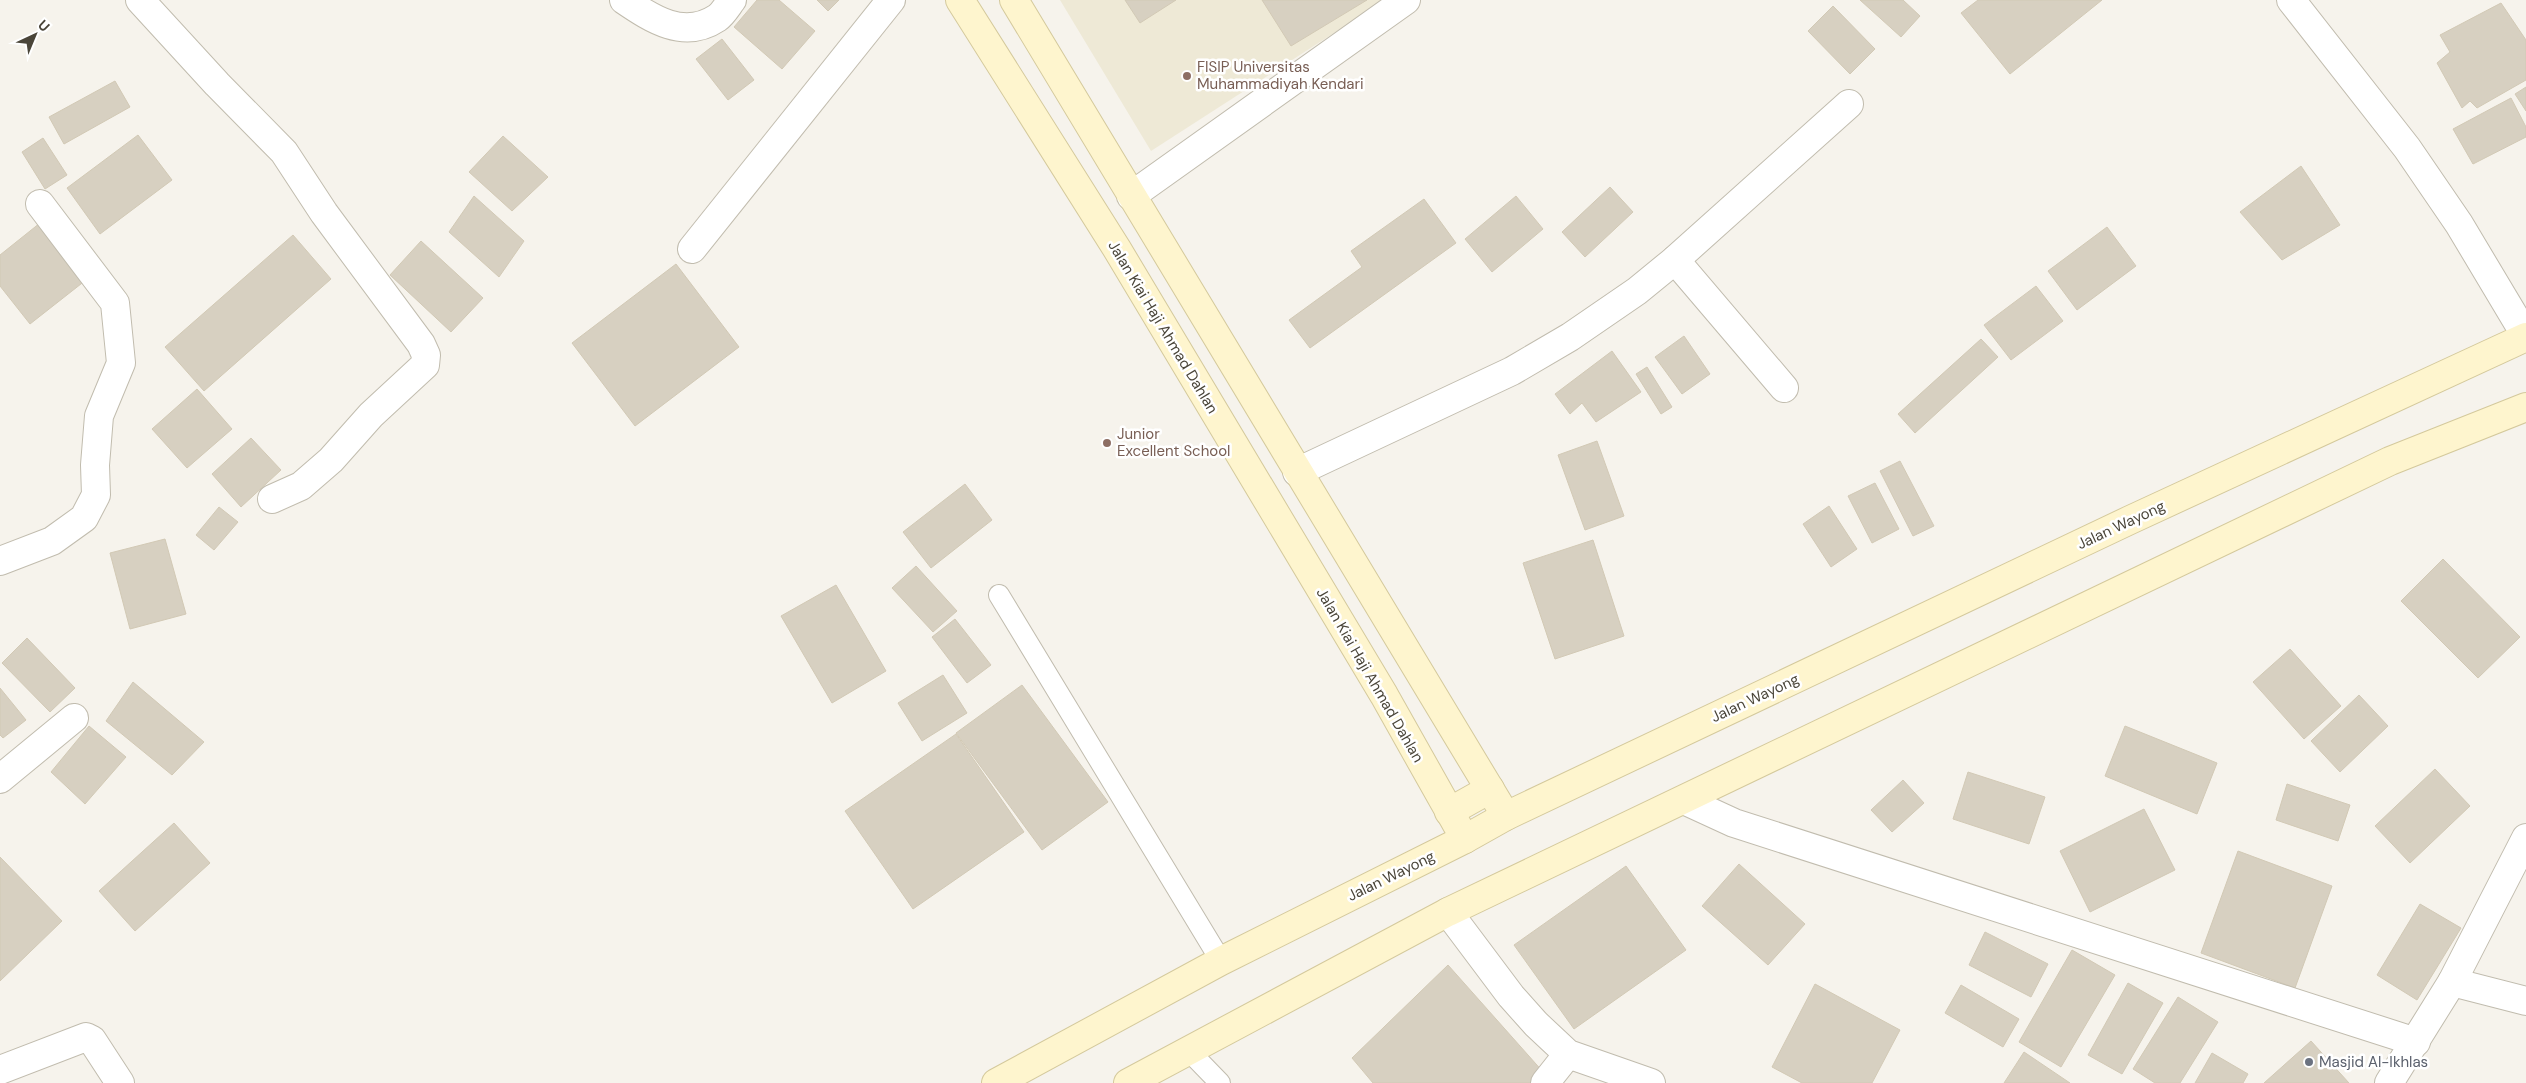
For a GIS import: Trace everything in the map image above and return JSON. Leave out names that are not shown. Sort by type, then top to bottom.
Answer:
[{"type":"main road","name":"Jalan Kiai Haji Ahmad Dahlan","points":[[960,0],[1117,249],[1384,695],[1465,840]]},
{"type":"main road","points":[[1014,0],[1506,816]]},
{"type":"main road","name":"Jalan Wayong","points":[[996,1083],[1221,961],[1465,840],[1506,816],[2130,520],[2526,336]]},
{"type":"main road","points":[[1128,1083],[1448,912],[2390,461],[2525,410]]},
{"type":"main road","points":[[1449,812],[1490,790]]},
{"type":"street","points":[[140,0],[217,84],[284,152],[324,213],[421,344],[426,355],[425,365],[371,415],[331,460],[301,486],[272,499]]},
{"type":"street","points":[[624,0],[651,18],[672,27],[695,27],[717,18],[732,0]]},
{"type":"street","points":[[692,249],[891,0]]},
{"type":"street","points":[[1131,196],[1406,0]]},
{"type":"street","points":[[2291,0],[2407,148],[2459,224],[2526,336]]},
{"type":"street","points":[[1297,472],[1512,371],[1570,337],[1638,291],[1849,104]]},
{"type":"street","points":[[0,561],[52,541],[84,518],[96,495],[95,465],[99,416],[121,362],[114,303],[40,204]]},
{"type":"street","points":[[1675,260],[1784,388]]},
{"type":"street","points":[[0,779],[74,718]]},
{"type":"street","points":[[1684,800],[1734,823],[2416,1042]]},
{"type":"street","points":[[2389,1083],[2452,982],[2526,838]]},
{"type":"street","points":[[1448,912],[1512,996],[1536,1024],[1568,1054],[1652,1083]]},
{"type":"street","points":[[2452,982],[2526,1001]]},
{"type":"street","points":[[0,1070],[86,1037],[92,1040],[120,1083]]},
{"type":"street","points":[[1545,1083],[1568,1054]]},
{"type":"lane","points":[[999,595],[1221,961]]},
{"type":"lane","points":[[1189,1051],[1220,1083]]},
{"type":"shaded area","name":"FISIP Universitas Muhammadiyah Kendari","points":[[1060,0],[1385,0],[1151,151]]},
{"type":"building","points":[[757,0],[779,0],[815,31],[782,69],[734,27]]},
{"type":"building","points":[[817,0],[839,0],[828,11]]},
{"type":"building","points":[[1125,0],[1176,0],[1140,23]]},
{"type":"building","points":[[1262,0],[1367,0],[1291,46]]},
{"type":"building","points":[[1860,0],[1903,0],[1920,16],[1901,37]]},
{"type":"building","points":[[1978,0],[2102,0],[2010,74],[1961,13]]},
{"type":"building","points":[[2501,3],[2526,40],[2526,80],[2477,108],[2470,101],[2462,108],[2437,63],[2450,52],[2440,35]]},
{"type":"building","points":[[1833,6],[1875,49],[1850,74],[1808,31]]},
{"type":"building","points":[[722,39],[754,80],[728,100],[696,59]]},
{"type":"building","points":[[115,81],[130,107],[64,144],[49,117]]},
{"type":"building","points":[[2526,87],[2526,111],[2515,94]]},
{"type":"building","points":[[2511,98],[2526,127],[2526,137],[2473,164],[2453,129]]},
{"type":"building","points":[[138,135],[172,180],[100,234],[67,188]]},
{"type":"building","points":[[503,136],[548,177],[512,211],[469,172]]},
{"type":"building","points":[[43,138],[67,175],[45,189],[22,152]]},
{"type":"building","points":[[2301,166],[2340,225],[2282,260],[2240,212]]},
{"type":"building","points":[[1610,187],[1633,212],[1585,257],[1562,232]]},
{"type":"building","points":[[474,196],[524,241],[499,277],[449,232]]},
{"type":"building","points":[[1516,196],[1543,229],[1492,272],[1465,239]]},
{"type":"building","points":[[1424,199],[1456,243],[1310,348],[1289,320],[1362,267],[1351,251]]},
{"type":"building","points":[[40,223],[86,280],[30,324],[0,286],[0,255]]},
{"type":"building","points":[[2107,227],[2136,266],[2077,310],[2048,271]]},
{"type":"building","points":[[293,235],[331,279],[204,391],[165,347]]},
{"type":"building","points":[[421,241],[483,298],[451,332],[390,275]]},
{"type":"building","points":[[676,264],[739,347],[635,426],[572,343]]},
{"type":"building","points":[[2036,286],[2063,321],[2011,360],[1984,325]]},
{"type":"building","points":[[1684,336],[1710,374],[1682,394],[1655,357]]},
{"type":"building","points":[[1981,339],[1998,357],[1915,433],[1898,414]]},
{"type":"building","points":[[1612,351],[1641,392],[1596,422],[1582,403],[1570,414],[1555,394]]},
{"type":"building","points":[[1647,367],[1672,407],[1661,414],[1636,374]]},
{"type":"building","points":[[197,389],[232,429],[187,468],[152,429]]},
{"type":"building","points":[[251,438],[281,470],[241,507],[212,474]]},
{"type":"building","points":[[1597,441],[1624,516],[1585,530],[1558,455]]},
{"type":"building","points":[[1900,461],[1934,526],[1913,536],[1880,471]]},
{"type":"building","points":[[1875,483],[1899,529],[1872,543],[1848,496]]},
{"type":"building","points":[[965,484],[992,520],[931,568],[903,532]]},
{"type":"building","points":[[1829,506],[1857,549],[1831,567],[1803,524]]},
{"type":"building","points":[[219,507],[238,522],[214,550],[196,535]]},
{"type":"building","points":[[165,539],[186,614],[130,629],[110,553]]},
{"type":"building","points":[[1593,540],[1624,636],[1555,659],[1523,563]]},
{"type":"building","points":[[2443,559],[2520,637],[2478,678],[2401,601]]},
{"type":"building","points":[[916,566],[957,611],[933,632],[892,588]]},
{"type":"building","points":[[836,585],[886,671],[832,703],[781,616]]},
{"type":"building","points":[[955,619],[991,665],[967,683],[932,637]]},
{"type":"building","points":[[27,638],[75,688],[50,712],[2,663]]},
{"type":"building","points":[[2290,649],[2341,706],[2304,739],[2253,682]]},
{"type":"building","points":[[943,675],[967,713],[922,741],[898,703]]},
{"type":"building","points":[[133,682],[204,742],[172,775],[106,721]]},
{"type":"building","points":[[1022,685],[1108,802],[1042,850],[956,733]]},
{"type":"building","points":[[0,688],[26,720],[3,738],[0,735]]},
{"type":"building","points":[[2359,695],[2388,726],[2340,772],[2311,741]]},
{"type":"building","points":[[89,726],[126,757],[85,804],[51,772]]},
{"type":"building","points":[[2125,726],[2217,763],[2197,814],[2105,776]]},
{"type":"building","points":[[956,734],[1024,832],[913,909],[845,811]]},
{"type":"building","points":[[2435,769],[2470,806],[2410,863],[2375,826]]},
{"type":"building","points":[[1968,772],[2045,797],[2029,844],[1953,819]]},
{"type":"building","points":[[1903,780],[1924,803],[1892,832],[1871,810]]},
{"type":"building","points":[[2287,784],[2350,805],[2338,841],[2276,820]]},
{"type":"building","points":[[2144,809],[2175,870],[2090,912],[2060,851]]},
{"type":"building","points":[[174,823],[210,863],[135,931],[99,891]]},
{"type":"building","points":[[2238,851],[2332,886],[2295,988],[2201,953]]},
{"type":"building","points":[[0,857],[62,921],[0,981]]},
{"type":"building","points":[[1739,864],[1805,924],[1768,965],[1702,906]]},
{"type":"building","points":[[1626,866],[1686,950],[1574,1029],[1514,945]]},
{"type":"building","points":[[2420,904],[2461,928],[2417,1000],[2377,975]]},
{"type":"building","points":[[1985,932],[2048,964],[2031,997],[1969,965]]},
{"type":"building","points":[[2072,950],[2115,975],[2061,1067],[2019,1042]]},
{"type":"building","points":[[1448,965],[1544,1073],[1535,1083],[1373,1083],[1352,1058]]},
{"type":"building","points":[[2128,983],[2163,1003],[2122,1074],[2088,1055]]},
{"type":"building","points":[[1815,984],[1900,1030],[1872,1083],[1802,1083],[1772,1067]]},
{"type":"building","points":[[1961,985],[2019,1019],[2003,1047],[1945,1013]]},
{"type":"building","points":[[2178,997],[2218,1022],[2180,1083],[2155,1083],[2133,1069]]},
{"type":"building","name":"Masjid Al-Ikhlas","points":[[2311,1041],[2349,1083],[2264,1083]]},
{"type":"building","points":[[2024,1052],[2070,1083],[2004,1083]]},
{"type":"building","points":[[2212,1053],[2248,1074],[2243,1083],[2195,1083]]},
{"type":"place","name":"FISIP Universitas Muhammadiyah Kendari","points":[[1187,76]]},
{"type":"place","name":"Junior Excellent School","points":[[1107,443]]},
{"type":"place","name":"Masjid Al-Ikhlas","points":[[2309,1062]]}]
